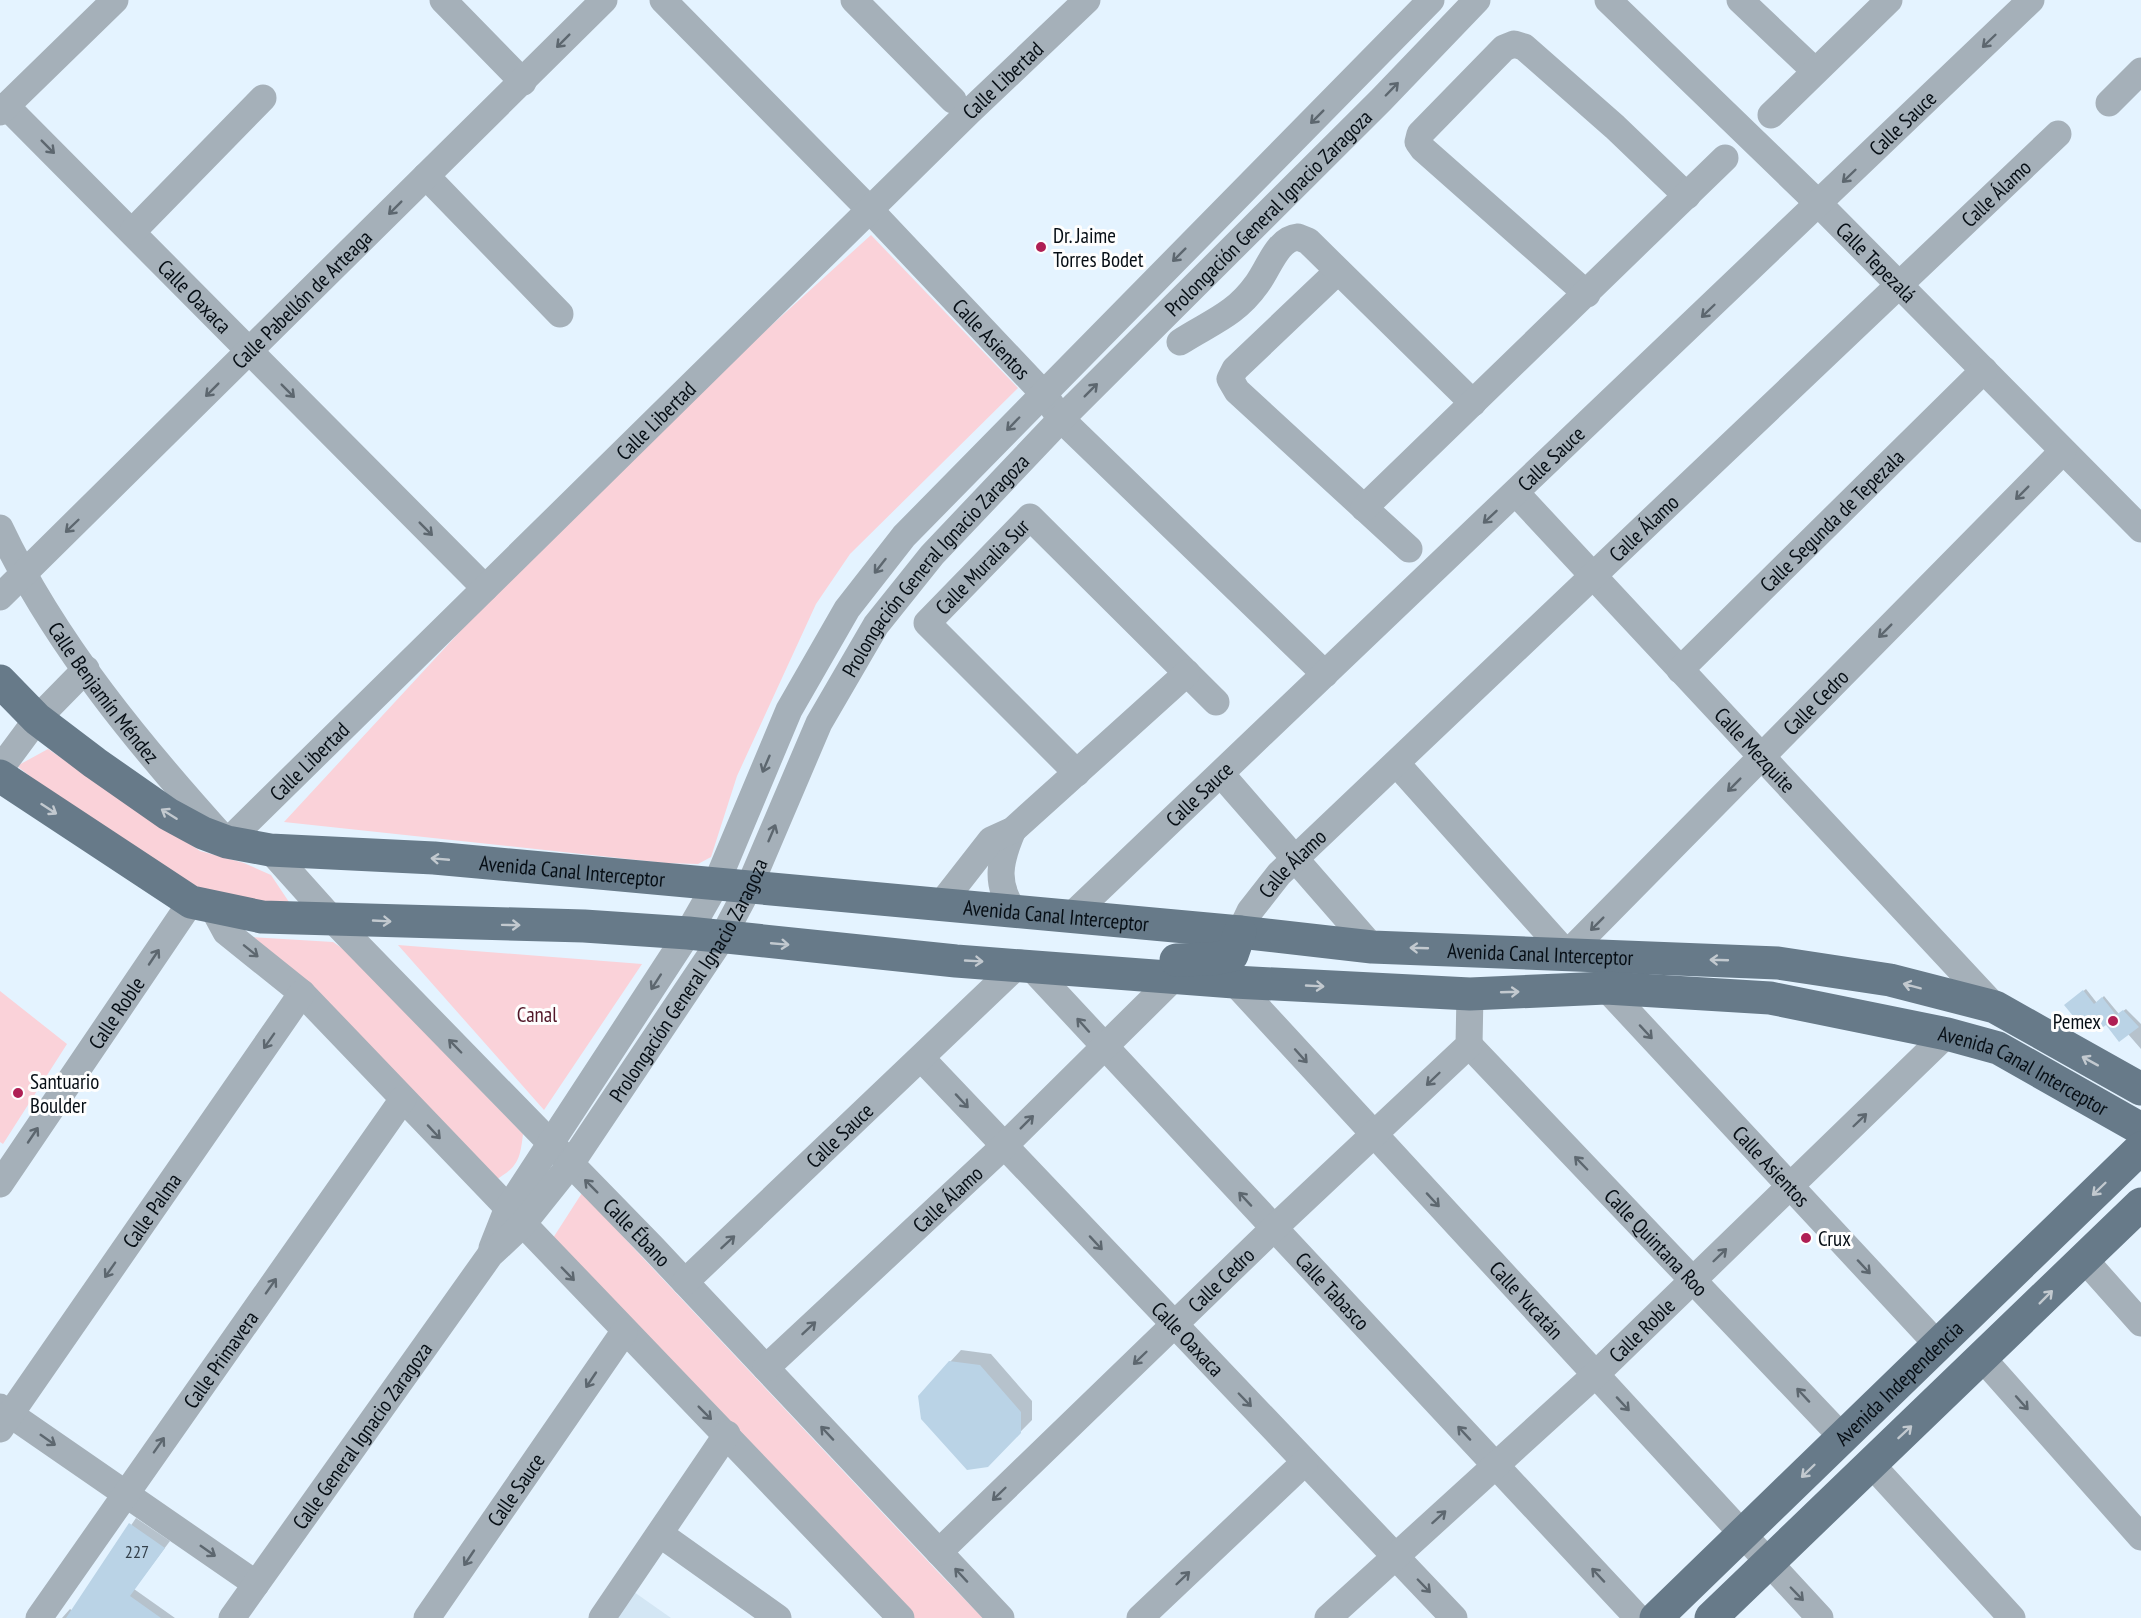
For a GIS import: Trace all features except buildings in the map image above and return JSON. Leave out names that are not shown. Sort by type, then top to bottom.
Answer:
[{"type":"main road","name":"Avenida Canal Interceptor","points":[[0,681],[37,719],[168,814],[202,833],[227,842],[270,850],[434,858],[1240,932],[1372,947],[1778,963],[1890,980],[1995,1007],[2141,1089]]},
{"type":"main road","name":"Avenida Canal Interceptor","points":[[0,776],[202,905],[262,917],[584,926],[688,933],[956,961],[1024,964],[1234,982],[1470,994],[1606,988],[1770,998],[1947,1034],[1998,1048],[2141,1129]]},
{"type":"main road","points":[[1091,970],[1137,961],[1232,955],[1240,932]]},
{"type":"main road","points":[[1272,983],[1268,976],[1268,966],[1276,957],[1287,954],[1345,952],[1372,947]]},
{"type":"main road","name":"Avenida Independencia","points":[[1656,1618],[2141,1148]]},
{"type":"main road","name":"Avenida Independencia","points":[[1711,1618],[1983,1359],[2141,1204]]},
{"type":"street","points":[[3,109],[115,0]]},
{"type":"street","points":[[444,0],[523,82]]},
{"type":"street","name":"Calle Pabellón de Arteaga","points":[[0,597],[604,0]]},
{"type":"street","name":"Calle Asientos","points":[[663,0],[870,210],[1043,393],[1062,419],[1325,674]]},
{"type":"street","name":"Calle Libertad","points":[[854,0],[953,100]]},
{"type":"street","name":"Calle Libertad","points":[[227,842],[1087,0]]},
{"type":"street","name":"Prolongación General Ignacio Zaragoza","points":[[515,1217],[549,1143],[688,933],[716,884],[789,710],[847,609],[904,536],[1431,0]]},
{"type":"street","name":"Prolongación General Ignacio Zaragoza","points":[[515,1217],[570,1165],[722,938],[749,887],[819,723],[876,625],[932,555],[1062,419],[1382,100],[1477,0]]},
{"type":"street","name":"Calle Tepezalá","points":[[1608,0],[1819,204],[2141,529]]},
{"type":"street","points":[[1740,0],[1815,71]]},
{"type":"street","points":[[1770,114],[1889,0]]},
{"type":"street","name":"Calle Sauce","points":[[1071,916],[2031,0]]},
{"type":"street","points":[[1587,294],[1422,149],[1418,142],[1420,134],[1504,48],[1514,44],[1524,47],[1615,127],[1687,196]]},
{"type":"street","points":[[2109,103],[2141,71]]},
{"type":"street","points":[[133,231],[262,98]]},
{"type":"street","name":"Calle Oaxaca","points":[[3,109],[133,231],[249,353],[485,588]]},
{"type":"street","name":"Calle Álamo","points":[[1240,932],[1266,889],[1295,859],[2058,134]]},
{"type":"street","points":[[1364,508],[1725,158]]},
{"type":"street","points":[[426,176],[560,314]]},
{"type":"street","points":[[1132,349],[1180,342],[1202,343],[1236,328],[1253,312],[1287,263],[1315,249],[1473,403]]},
{"type":"street","points":[[1338,271],[1234,369],[1230,379],[1237,391],[1409,549]]},
{"type":"street","name":"Calle Segunda de Tepezala","points":[[1680,670],[1984,370]]},
{"type":"street","name":"Calle Cedro","points":[[1567,954],[2064,451]]},
{"type":"street","name":"Calle Mezquite","points":[[1516,493],[1995,1007]]},
{"type":"street","name":"Calle Muralia Sur","points":[[1077,772],[927,623],[1030,516],[1216,702]]},
{"type":"street","name":"Calle Benjamín Méndez","points":[[0,528],[22,575],[87,669],[165,774],[227,842]]},
{"type":"street","points":[[0,769],[37,719],[87,669]]},
{"type":"street","points":[[941,904],[991,840],[1013,830],[1187,673]]},
{"type":"street","points":[[1397,764],[1567,954]]},
{"type":"street","points":[[1221,774],[1372,947]]},
{"type":"street","points":[[1013,830],[1001,861],[999,874],[1001,887],[1014,911]]},
{"type":"street","name":"Calle Ébano","points":[[270,850],[331,918],[685,1282],[1001,1618]]},
{"type":"street","points":[[202,905],[226,932],[302,993],[624,1332],[726,1434],[901,1618]]},
{"type":"street","name":"Calle Roble","points":[[0,1184],[202,905]]},
{"type":"street","name":"Calle Sauce","points":[[685,1282],[1024,964]]},
{"type":"street","name":"Calle Tabasco","points":[[1024,964],[1638,1618]]},
{"type":"street","name":"Calle Álamo","points":[[766,1368],[1004,1146],[1175,977]]},
{"type":"street","name":"Calle Yucatán","points":[[1234,982],[1373,1136],[1820,1618]]},
{"type":"street","name":"Calle Asientos","points":[[1606,988],[1937,1344]]},
{"type":"street","name":"Calle Palma","points":[[3,1417],[302,993]]},
{"type":"street","points":[[1468,1045],[1470,994]]},
{"type":"street","name":"Calle Roble","points":[[1328,1618],[1595,1375],[1947,1034]]},
{"type":"street","name":"Calle Cedro","points":[[939,1552],[1273,1228],[1468,1045]]},
{"type":"street","name":"Calle Quintana Roo","points":[[1468,1045],[1843,1438]]},
{"type":"street","name":"Calle Oaxaca","points":[[922,1059],[1454,1618]]},
{"type":"street","name":"Calle Primavera","points":[[39,1618],[403,1099]]},
{"type":"street","name":"Calle General Ignacio Zaragoza","points":[[232,1618],[515,1217]]},
{"type":"street","points":[[2084,1259],[2141,1323]]},
{"type":"street","name":"Calle Sauce","points":[[427,1618],[624,1332]]},
{"type":"street","points":[[1983,1359],[2141,1537]]},
{"type":"street","points":[[3,1417],[125,1493],[256,1584]]},
{"type":"street","points":[[602,1618],[726,1434]]},
{"type":"street","points":[[1140,1618],[1305,1462]]},
{"type":"street","points":[[1871,1464],[2012,1618]]},
{"type":"street","points":[[660,1534],[778,1618]]},
{"type":"shaded area","points":[[634,1592],[671,1618],[616,1618]]},
{"type":"green space","points":[[871,235],[1018,388],[850,554],[816,604],[737,776],[711,857],[698,864],[665,863],[284,822],[480,610],[723,369]]},
{"type":"green space","points":[[48,749],[200,851],[244,863],[271,875],[291,905],[216,899],[89,823],[17,766]]},
{"type":"green space","points":[[250,937],[333,942],[346,951],[523,1134],[519,1157],[513,1167],[494,1181]]},
{"type":"green space","name":"Canal","points":[[398,945],[642,964],[544,1110]]},
{"type":"green space","name":"Santuario Boulder","points":[[0,991],[67,1044],[3,1144],[0,1142]]},
{"type":"green space","points":[[582,1193],[983,1618],[908,1618],[553,1238]]},
{"type":"place","name":"Dr. Jaime Torres Bodet","points":[[1041,247]]},
{"type":"place","name":"Pemex","points":[[2113,1021]]},
{"type":"place","name":"Santuario Boulder","points":[[18,1093]]},
{"type":"place","name":"Crux","points":[[1806,1238]]}]
